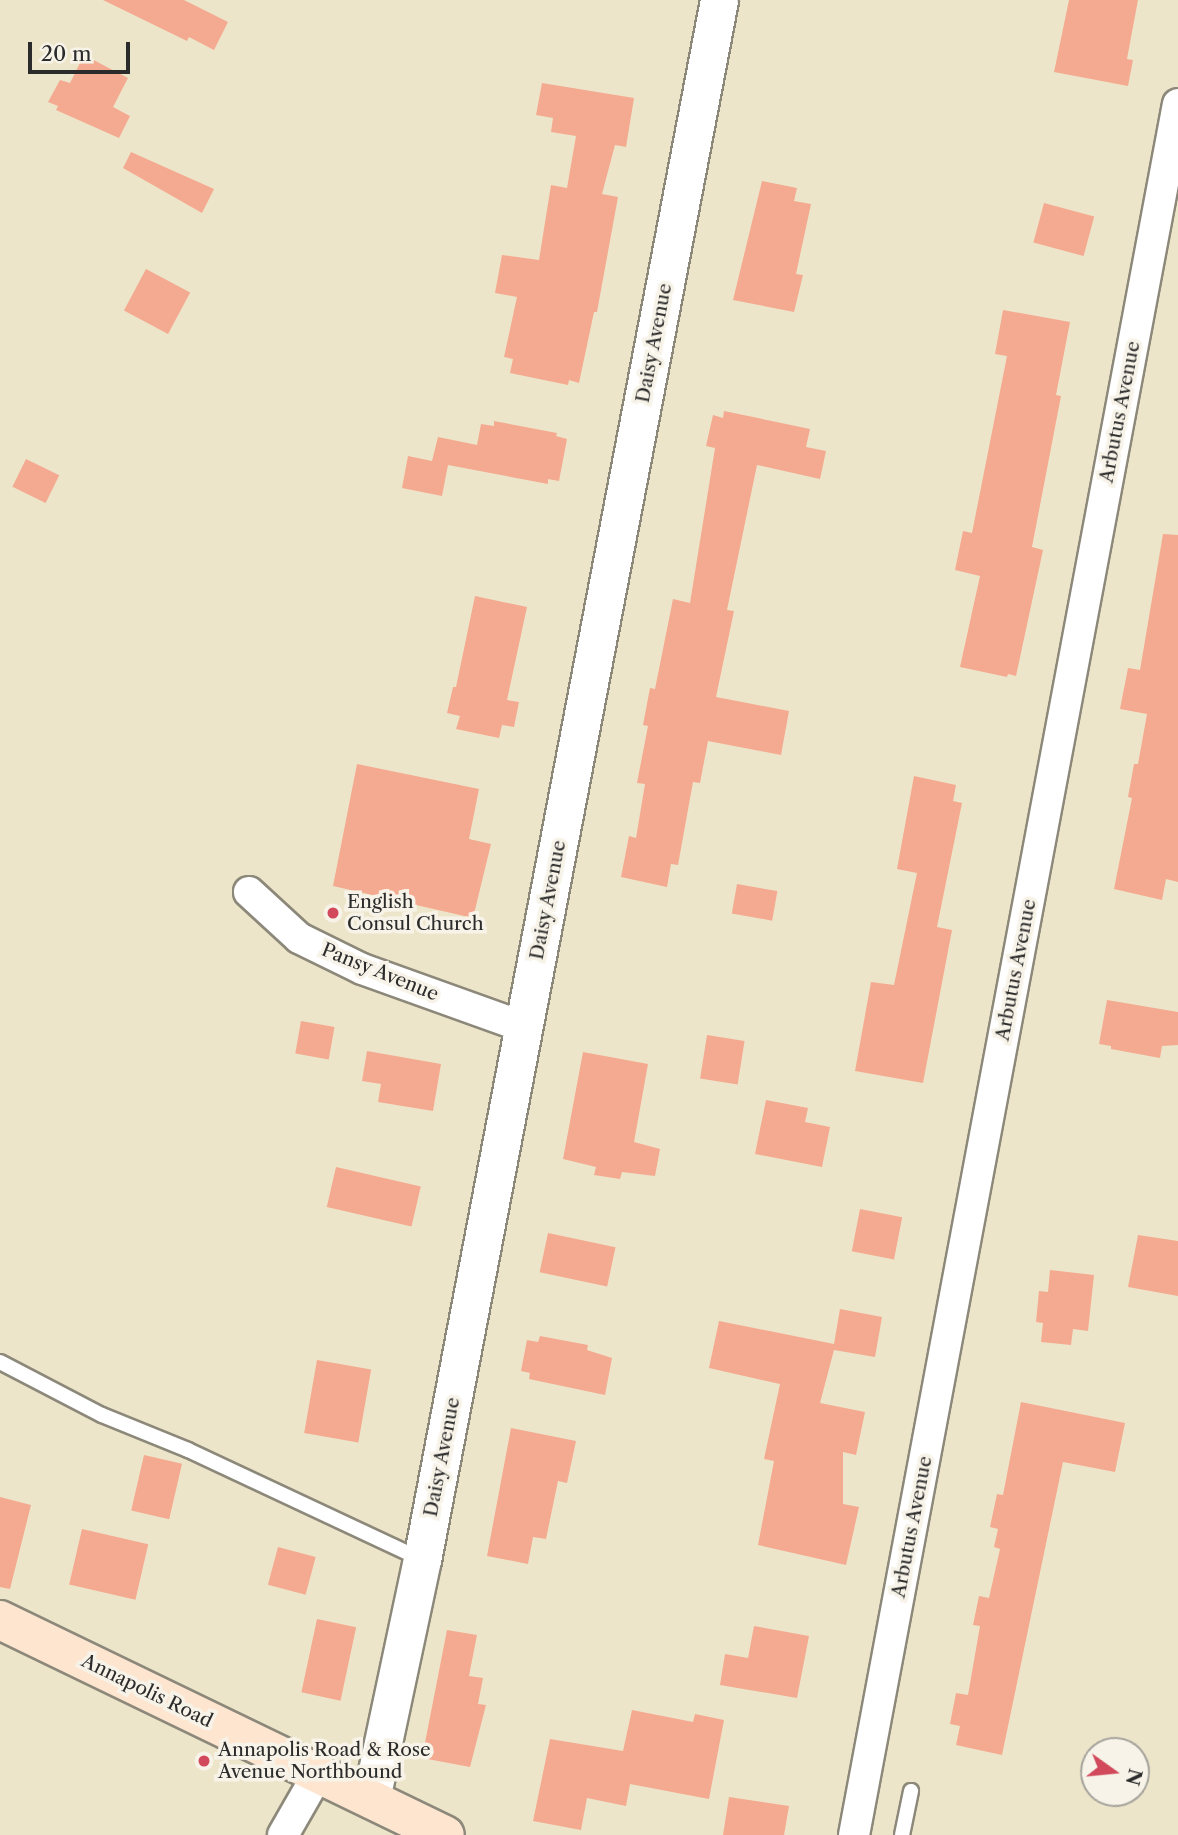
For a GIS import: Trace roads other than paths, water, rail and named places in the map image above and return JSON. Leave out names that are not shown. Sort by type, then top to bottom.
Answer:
[{"type":"main road","name":"Annapolis Road","points":[[0,1620],[445,1835]]},
{"type":"street","name":"Daisy Avenue","points":[[371,1799],[422,1560],[719,0]]},
{"type":"street","name":"Arbutus Avenue","points":[[854,1835],[1178,104]]},
{"type":"street","name":"Pansy Avenue","points":[[249,892],[299,938],[352,964],[524,1027]]},
{"type":"street","points":[[283,1835],[318,1774]]},
{"type":"lane","points":[[0,1363],[102,1415],[188,1450],[422,1560]]},
{"type":"lane","points":[[902,1835],[911,1791]]},
{"type":"place","name":"English Consul Church","points":[[333,913]]},
{"type":"place","name":"Annapolis Road & Rose Avenue Northbound","points":[[204,1761]]}]
